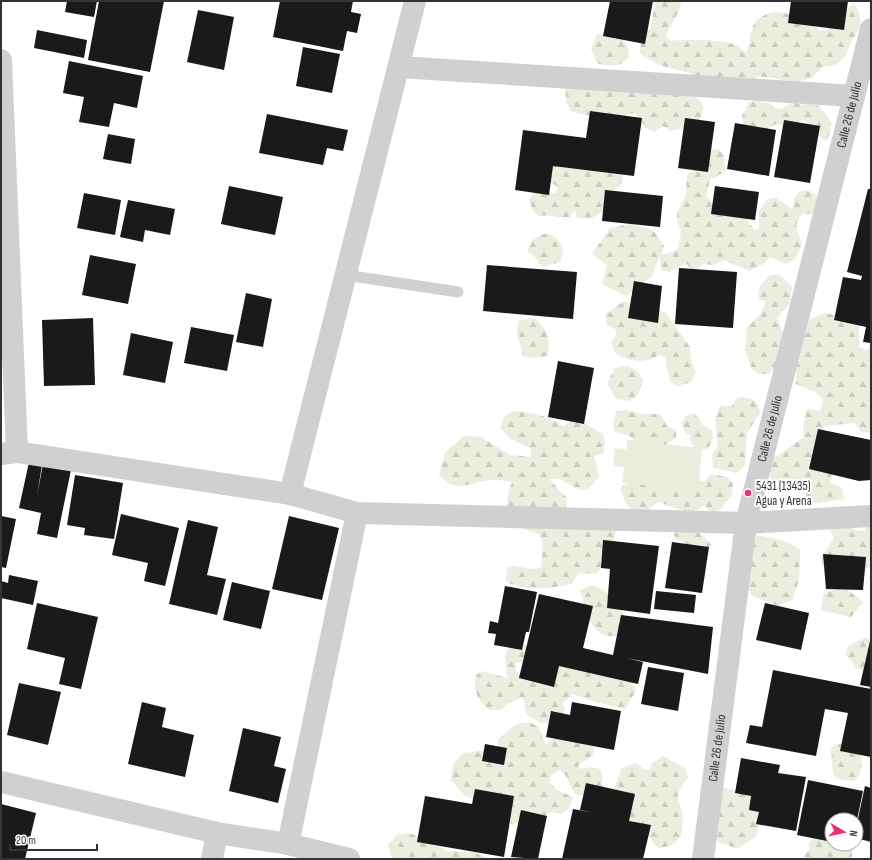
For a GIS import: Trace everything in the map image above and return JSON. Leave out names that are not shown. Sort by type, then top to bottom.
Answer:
[{"type":"street","points":[[290,494],[415,1]]},
{"type":"street","name":"Calle 26 de Julio","points":[[702,859],[746,523],[871,29]]},
{"type":"street","points":[[1,60],[9,453],[290,494],[357,513],[746,523],[871,516]]},
{"type":"street","points":[[399,67],[854,96]]},
{"type":"street","points":[[288,844],[357,513]]},
{"type":"street","points":[[1,782],[217,833],[288,844],[349,859]]},
{"type":"street","points":[[212,859],[217,833]]},
{"type":"lane","points":[[346,275],[458,292]]},
{"type":"green space","points":[[655,1],[681,1],[677,15],[666,36],[670,41],[694,40],[730,43],[736,45],[746,53],[749,47],[753,26],[760,18],[776,12],[795,16],[813,25],[820,31],[838,26],[842,14],[854,3],[859,12],[861,26],[851,42],[846,55],[836,65],[823,67],[811,78],[797,82],[758,76],[744,91],[714,91],[690,73],[659,65],[643,56],[640,52],[641,37],[651,28]]},
{"type":"green space","points":[[597,34],[621,36],[628,48],[629,57],[626,61],[614,66],[597,63],[591,49]]},
{"type":"green space","points":[[565,85],[692,94],[701,102],[704,108],[697,126],[671,131],[663,126],[654,132],[647,129],[635,113],[619,116],[603,116],[586,115],[571,111],[566,102]]},
{"type":"green space","points":[[756,101],[769,103],[775,108],[781,109],[795,101],[801,105],[817,105],[823,110],[832,123],[828,139],[823,140],[804,120],[791,126],[776,124],[764,131],[744,128],[742,116],[748,103]]},
{"type":"green space","points":[[718,149],[724,155],[725,172],[710,180],[706,196],[721,211],[743,213],[754,230],[759,229],[759,212],[766,200],[775,197],[793,209],[794,199],[799,192],[807,190],[816,195],[821,203],[815,214],[802,214],[796,225],[802,245],[795,259],[786,264],[770,257],[765,263],[749,271],[724,260],[713,265],[703,264],[694,273],[686,263],[670,272],[662,270],[660,266],[660,256],[651,277],[626,296],[602,284],[607,265],[592,254],[610,228],[630,224],[653,230],[664,246],[661,255],[678,250],[681,231],[677,222],[677,213],[686,195],[687,175],[701,164],[705,150]]},
{"type":"green space","points":[[563,159],[623,167],[622,182],[609,196],[606,210],[591,219],[577,218],[575,209],[569,217],[539,216],[533,211],[529,200],[537,186],[555,194],[558,187],[544,179],[546,168]]},
{"type":"green space","points":[[543,234],[550,234],[562,246],[563,253],[560,262],[545,266],[539,264],[535,257],[527,251],[532,240]]},
{"type":"green space","points":[[770,275],[780,275],[792,287],[790,304],[777,318],[787,341],[782,361],[769,374],[760,374],[752,369],[745,350],[747,327],[761,313],[766,302],[758,299],[760,286]]},
{"type":"green space","points":[[624,301],[641,307],[657,309],[666,313],[690,347],[691,361],[696,372],[691,382],[678,386],[670,382],[665,357],[659,355],[648,360],[637,361],[615,353],[611,342],[617,334],[615,329],[607,326],[606,314]]},
{"type":"green space","points":[[826,313],[859,320],[859,347],[866,350],[871,346],[871,433],[861,432],[855,423],[824,426],[820,445],[832,469],[831,483],[842,488],[844,499],[817,503],[808,501],[804,488],[790,483],[772,483],[769,468],[771,459],[804,437],[803,426],[807,409],[820,411],[824,400],[815,392],[796,384],[796,368],[808,320]]},
{"type":"green space","points":[[534,318],[539,322],[545,331],[549,345],[547,356],[530,358],[523,355],[517,333],[519,321]]},
{"type":"green space","points":[[628,366],[638,372],[643,380],[638,394],[631,401],[616,399],[607,383],[615,368]]},
{"type":"green space","points":[[744,397],[751,399],[757,404],[760,413],[747,433],[745,465],[737,473],[713,468],[712,454],[718,447],[715,419],[720,405],[731,407],[737,398]]},
{"type":"green space","points":[[627,410],[643,414],[660,414],[667,426],[676,431],[676,438],[658,450],[644,452],[630,436],[615,432],[613,425],[616,411]]},
{"type":"green space","points":[[514,411],[546,417],[563,426],[575,418],[603,434],[605,443],[603,454],[594,456],[599,477],[587,489],[578,489],[560,480],[550,480],[567,498],[567,521],[610,526],[616,531],[613,550],[597,574],[579,573],[572,584],[547,588],[522,587],[506,581],[507,568],[512,566],[533,569],[541,567],[543,544],[539,534],[521,528],[506,510],[509,490],[512,482],[492,480],[457,486],[446,481],[439,475],[445,452],[464,436],[481,437],[510,455],[531,457],[531,449],[509,438],[500,428],[505,416]]},
{"type":"green space","points":[[695,413],[703,425],[712,430],[713,438],[708,449],[697,451],[690,441],[691,435],[686,434],[681,423],[687,415]]},
{"type":"green space","points":[[627,440],[702,448],[698,490],[622,483],[624,467],[613,466],[615,448],[627,449]]},
{"type":"green space","points":[[711,474],[727,477],[733,484],[732,495],[717,513],[710,511],[704,505],[699,509],[688,511],[658,502],[649,509],[631,509],[625,502],[620,488],[636,477],[692,477],[704,482]]},
{"type":"green space","points":[[871,511],[871,564],[863,573],[822,567],[821,558],[834,538],[830,530],[837,527],[846,526],[860,531],[866,531],[863,522]]},
{"type":"green space","points":[[680,524],[701,534],[711,545],[703,552],[689,551],[683,541],[676,540],[674,535]]},
{"type":"green space","points":[[757,536],[779,540],[800,550],[799,581],[792,600],[778,606],[752,596],[742,578],[747,552]]},
{"type":"green space","points":[[591,585],[605,591],[624,613],[630,626],[625,636],[610,636],[600,633],[596,630],[584,613],[585,608],[580,590]]},
{"type":"green space","points":[[844,587],[863,602],[851,617],[821,610],[824,593]]},
{"type":"green space","points":[[865,638],[871,639],[871,667],[866,671],[855,668],[853,662],[845,655],[849,645]]},
{"type":"green space","points":[[512,643],[519,643],[532,648],[531,661],[516,663],[516,672],[528,676],[559,661],[631,679],[636,691],[625,709],[596,702],[573,694],[562,704],[565,708],[564,717],[558,724],[541,723],[526,714],[523,697],[509,703],[501,710],[489,710],[476,694],[476,675],[482,671],[507,678],[505,655]]},
{"type":"green space","points":[[530,722],[539,727],[546,745],[559,734],[594,743],[593,755],[578,765],[580,769],[591,767],[600,769],[603,776],[600,793],[577,795],[563,772],[560,770],[552,775],[549,782],[557,790],[573,797],[569,808],[561,814],[551,812],[537,821],[512,824],[503,817],[476,803],[471,798],[464,796],[451,779],[453,764],[463,753],[480,751],[493,758],[501,754],[497,740],[517,724]]},
{"type":"green space","points":[[836,744],[849,744],[857,748],[862,764],[855,781],[842,780],[833,775],[831,749]]},
{"type":"green space","points":[[663,756],[685,768],[688,777],[678,794],[683,818],[680,838],[670,846],[659,848],[653,843],[651,838],[629,827],[616,795],[615,786],[622,768],[635,763],[644,769],[650,770],[652,763]]},
{"type":"green space","points":[[718,784],[728,789],[744,791],[762,813],[756,836],[738,849],[719,842],[708,834]]},
{"type":"green space","points":[[408,833],[425,838],[447,851],[475,852],[488,859],[393,859],[388,845],[397,835]]},
{"type":"green space","points":[[818,834],[824,836],[824,852],[852,852],[852,859],[805,859],[804,856],[809,850],[809,843]]},
{"type":"building","points":[[67,1],[97,1],[94,17],[65,12]]},
{"type":"building","points":[[99,1],[164,1],[150,72],[88,60]]},
{"type":"building","points":[[280,1],[353,1],[351,12],[361,14],[357,33],[347,31],[343,51],[273,37]]},
{"type":"building","points":[[610,1],[653,1],[645,44],[603,36]]},
{"type":"building","points":[[791,1],[848,1],[844,30],[788,23]]},
{"type":"building","points":[[198,10],[234,17],[224,70],[187,62]]},
{"type":"building","points":[[37,30],[87,40],[84,58],[34,48]]},
{"type":"building","points":[[303,47],[340,54],[332,93],[296,86]]},
{"type":"building","points":[[69,61],[143,76],[137,108],[114,103],[109,127],[79,122],[84,97],[63,93]]},
{"type":"building","points":[[590,111],[642,118],[634,176],[553,166],[549,195],[515,190],[523,130],[586,138]]},
{"type":"building","points":[[267,114],[348,130],[343,151],[327,148],[323,165],[259,153]]},
{"type":"building","points":[[685,118],[715,122],[708,172],[678,168]]},
{"type":"building","points":[[784,120],[820,126],[810,183],[774,177]]},
{"type":"building","points":[[735,123],[776,130],[769,176],[727,169]]},
{"type":"building","points":[[108,134],[135,139],[131,164],[103,159]]},
{"type":"building","points":[[229,186],[283,197],[275,235],[221,224]]},
{"type":"building","points":[[715,186],[759,192],[755,220],[711,214]]},
{"type":"building","points":[[868,189],[871,189],[871,343],[863,342],[866,327],[834,320],[843,277],[861,280],[862,276],[847,272]]},
{"type":"building","points":[[605,190],[663,196],[660,227],[602,221]]},
{"type":"building","points":[[84,193],[121,200],[115,235],[77,228]]},
{"type":"building","points":[[128,200],[175,209],[170,235],[145,230],[143,242],[120,237]]},
{"type":"building","points":[[90,255],[136,264],[128,304],[82,295]]},
{"type":"building","points":[[487,265],[577,272],[573,319],[483,311]]},
{"type":"building","points":[[679,268],[737,272],[733,328],[675,324]]},
{"type":"building","points":[[634,281],[662,286],[658,323],[628,318]]},
{"type":"building","points":[[246,293],[272,299],[263,347],[236,342]]},
{"type":"building","points":[[93,318],[95,385],[44,386],[42,320]]},
{"type":"building","points":[[191,327],[234,335],[227,371],[184,363]]},
{"type":"building","points":[[131,333],[173,342],[165,383],[123,375]]},
{"type":"building","points":[[558,361],[594,368],[584,424],[548,417]]},
{"type":"building","points":[[818,429],[871,440],[871,480],[859,481],[809,469]]},
{"type":"building","points":[[29,462],[42,465],[37,496],[43,464],[71,470],[57,538],[37,534],[41,513],[19,508]]},
{"type":"building","points":[[75,475],[123,483],[114,539],[84,535],[85,528],[67,525]]},
{"type":"building","points":[[121,514],[179,528],[165,586],[144,581],[148,563],[112,555]]},
{"type":"building","points":[[1,516],[16,519],[6,568],[1,567]]},
{"type":"building","points":[[289,516],[339,528],[322,600],[272,589]]},
{"type":"building","points":[[188,520],[218,527],[207,575],[226,579],[217,615],[169,604]]},
{"type":"building","points":[[603,540],[659,546],[650,614],[607,608],[610,569],[601,568]]},
{"type":"building","points":[[672,542],[709,547],[702,593],[665,588]]},
{"type":"building","points":[[823,554],[866,557],[863,590],[826,589]]},
{"type":"building","points":[[9,575],[38,581],[33,605],[1,598],[1,581],[8,583]]},
{"type":"building","points":[[232,582],[270,591],[261,629],[223,620]]},
{"type":"building","points":[[505,586],[537,592],[529,632],[526,632],[522,650],[494,645],[496,634],[488,633],[490,621],[498,623]]},
{"type":"building","points":[[656,591],[696,595],[694,613],[654,609]]},
{"type":"building","points":[[539,594],[593,606],[583,648],[613,655],[621,615],[713,627],[708,674],[626,658],[643,662],[638,684],[559,666],[554,687],[519,678]]},
{"type":"building","points":[[37,603],[98,617],[81,689],[59,684],[65,658],[27,649]]},
{"type":"building","points":[[765,603],[809,613],[801,650],[756,640]]},
{"type":"building","points":[[871,641],[871,687],[860,685]]},
{"type":"building","points":[[648,667],[684,673],[678,711],[641,704]]},
{"type":"building","points":[[773,670],[871,689],[871,757],[840,751],[848,713],[825,709],[816,756],[746,743],[750,725],[762,727]]},
{"type":"building","points":[[19,683],[61,692],[48,745],[7,735]]},
{"type":"building","points":[[142,702],[166,708],[162,727],[194,735],[185,777],[128,764]]},
{"type":"building","points":[[572,702],[621,711],[614,750],[546,737],[551,711],[570,715]]},
{"type":"building","points":[[243,728],[281,737],[274,766],[286,769],[278,803],[229,791]]},
{"type":"building","points":[[485,744],[507,748],[504,765],[482,761]]},
{"type":"building","points":[[741,758],[780,765],[778,773],[806,777],[796,831],[756,824],[759,812],[749,810],[751,796],[735,793]]},
{"type":"building","points":[[808,780],[863,791],[859,812],[824,812],[824,840],[797,835]]},
{"type":"building","points":[[586,783],[635,794],[629,821],[651,825],[643,859],[562,859],[573,809],[595,813],[580,810]]},
{"type":"building","points":[[865,786],[871,788],[871,842],[864,840],[864,812],[859,812]]},
{"type":"building","points":[[475,789],[514,796],[504,857],[417,842],[425,796],[472,804]]},
{"type":"building","points":[[1,804],[36,813],[25,859],[1,859]]},
{"type":"building","points":[[521,810],[547,816],[538,859],[511,857]]},
{"type":"place","name":"5431 (13435) Agua y Arena","points":[[748,493]]}]
